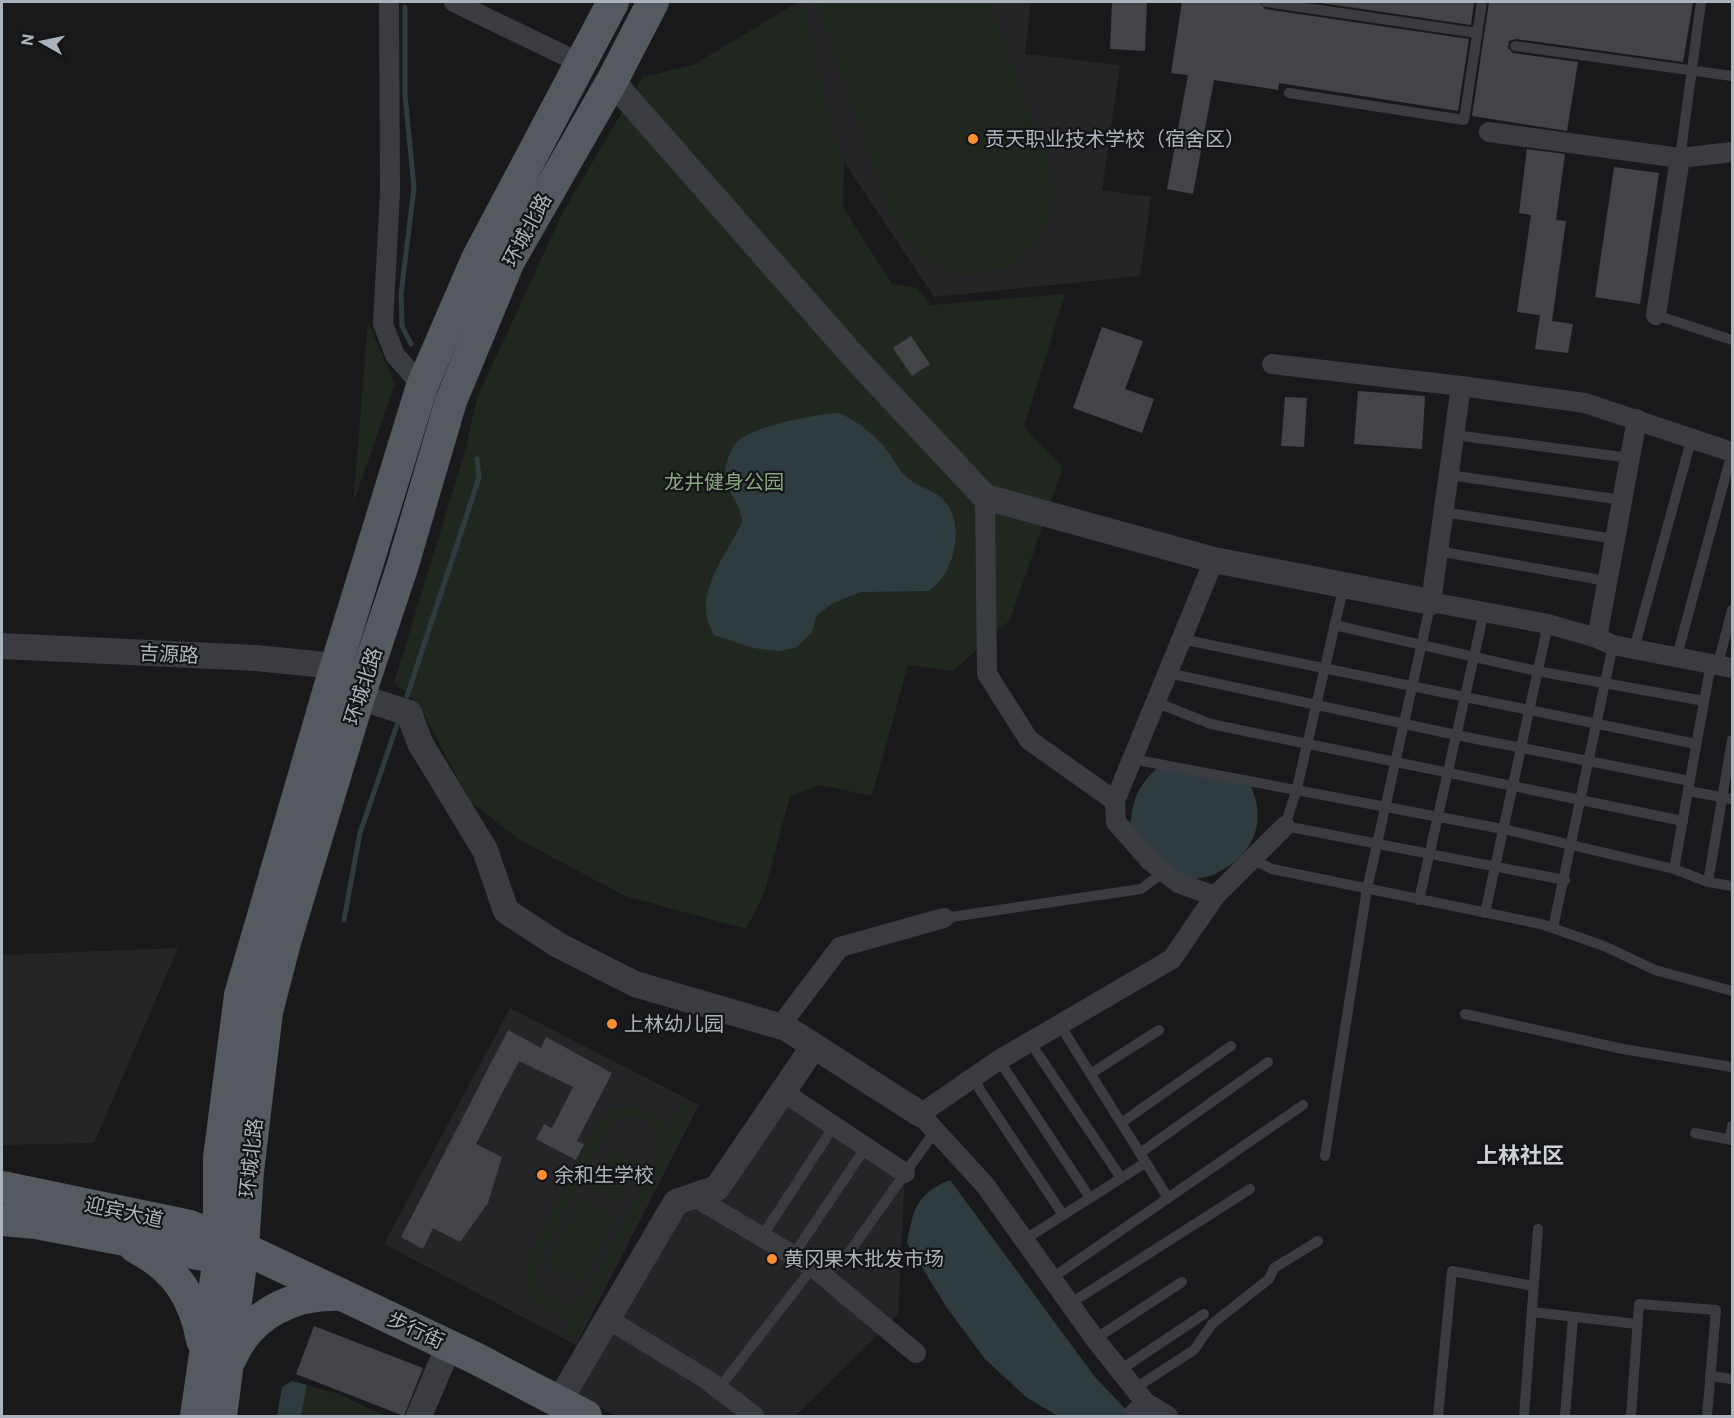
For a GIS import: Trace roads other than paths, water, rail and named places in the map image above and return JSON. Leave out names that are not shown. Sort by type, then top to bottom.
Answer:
[{"type":"main road","name":"环城北路","points":[[231,1253],[219,1158],[240,995],[333,677],[422,386],[477,259],[613,2]]},
{"type":"main road","name":"环城北路","points":[[196,1416],[215,1366],[231,1253],[248,1171],[267,1012],[285,942],[359,697],[455,391],[509,261],[612,81],[653,2]]},
{"type":"main road","points":[[580,63],[612,81]]},
{"type":"main road","points":[[333,677],[359,697]]},
{"type":"main road","name":"迎宾大道","points":[[2,1187],[190,1226],[231,1253]]},
{"type":"main road","name":"迎宾大道","points":[[2,1221],[36,1223],[231,1253]]},
{"type":"main road","points":[[110,1236],[150,1255],[182,1283],[215,1366],[271,1310],[306,1296],[342,1294]]},
{"type":"main road","name":"步行街","points":[[231,1253],[342,1294],[476,1358],[586,1416]]},
{"type":"main road","name":"环城北路","points":[[215,1366],[221,1416]]},
{"type":"street","points":[[389,2],[390,192],[383,324],[395,355],[422,386]]},
{"type":"street","points":[[454,2],[580,63]]},
{"type":"street","points":[[612,81],[855,358],[985,497],[1214,560],[1548,624],[1634,649],[1721,665]]},
{"type":"street","points":[[1489,132],[1680,158],[1732,152]]},
{"type":"street","points":[[1656,315],[1680,158]]},
{"type":"street","points":[[1272,364],[1585,403],[1732,452]]},
{"type":"street","points":[[1431,602],[1461,386]]},
{"type":"street","points":[[1605,642],[1607,581],[1637,419]]},
{"type":"street","points":[[985,497],[987,674],[1029,740],[1115,801]]},
{"type":"street","points":[[1214,560],[1115,801],[1116,822],[1150,861],[1178,882],[1215,896]]},
{"type":"street","name":"吉源路","points":[[2,646],[256,658],[333,677]]},
{"type":"street","points":[[359,697],[409,713],[420,743],[485,850],[506,911],[558,945],[635,984],[780,1026],[814,1046],[927,1122],[985,1185],[1095,1339],[1120,1370],[1136,1406],[1168,1416]]},
{"type":"street","points":[[927,1122],[972,1078],[999,1060],[1172,959],[1215,896],[1285,826]]},
{"type":"street","points":[[780,1026],[840,947],[944,918]]},
{"type":"street","points":[[567,1388],[676,1202],[717,1188],[814,1046]]},
{"type":"street","points":[[783,1092],[905,1173]]},
{"type":"street","points":[[693,1196],[763,1235],[813,1267],[916,1353]]},
{"type":"street","points":[[606,1318],[718,1388],[754,1416]]},
{"type":"street","points":[[419,1416],[447,1350]]},
{"type":"lane","points":[[1266,2],[1478,33]]},
{"type":"lane","points":[[1289,93],[1464,120],[1482,2]]},
{"type":"lane","points":[[1680,158],[1701,2]]},
{"type":"lane","points":[[1515,46],[1732,76]]},
{"type":"lane","points":[[1656,315],[1732,340]]},
{"type":"lane","points":[[1454,435],[1630,458]]},
{"type":"lane","points":[[1634,649],[1692,437]]},
{"type":"lane","points":[[1677,656],[1732,452]]},
{"type":"lane","points":[[1449,475],[1622,500]]},
{"type":"lane","points":[[1444,512],[1615,538]]},
{"type":"lane","points":[[1438,551],[1607,581]]},
{"type":"lane","points":[[1344,585],[1297,788],[1285,826],[1565,880]]},
{"type":"lane","points":[[1325,1156],[1367,889],[1431,602]]},
{"type":"lane","points":[[1674,869],[1704,701],[1721,665],[1732,610]]},
{"type":"lane","points":[[1419,900],[1484,612]]},
{"type":"lane","points":[[1485,913],[1548,624]]},
{"type":"lane","points":[[1334,625],[1537,671],[1704,701]]},
{"type":"lane","points":[[1181,639],[1696,744]]},
{"type":"lane","points":[[1553,928],[1573,845],[1605,684],[1605,642]]},
{"type":"lane","points":[[1168,673],[1589,761],[1728,798]]},
{"type":"lane","points":[[1155,702],[1211,724],[1683,821]]},
{"type":"lane","points":[[1708,882],[1728,798],[1732,741]]},
{"type":"lane","points":[[1132,759],[1297,788],[1503,829],[1674,869],[1708,882],[1732,886]]},
{"type":"lane","points":[[1251,859],[1272,869],[1553,928],[1604,946],[1655,970],[1732,991]]},
{"type":"lane","points":[[944,918],[1141,889],[1164,872]]},
{"type":"lane","points":[[1465,1014],[1623,1049],[1732,1066]]},
{"type":"lane","points":[[1060,1025],[1168,1198]]},
{"type":"lane","points":[[1090,1074],[1160,1029]]},
{"type":"lane","points":[[1030,1042],[1121,1178]]},
{"type":"lane","points":[[1121,1123],[1230,1046]]},
{"type":"lane","points":[[999,1060],[1090,1198]]},
{"type":"lane","points":[[1024,1240],[1121,1178],[1142,1158],[1268,1062]]},
{"type":"lane","points":[[972,1078],[1063,1215]]},
{"type":"lane","points":[[1052,1278],[1303,1105]]},
{"type":"lane","points":[[718,1388],[813,1267],[841,1264],[905,1173],[927,1122]]},
{"type":"lane","points":[[763,1235],[834,1126]]},
{"type":"lane","points":[[1695,1133],[1731,1140],[1732,1126]]},
{"type":"lane","points":[[794,1254],[866,1147]]},
{"type":"lane","points":[[1071,1303],[1250,1190]]},
{"type":"lane","points":[[1524,1416],[1538,1230]]},
{"type":"lane","points":[[1136,1406],[1194,1350],[1212,1324],[1269,1279],[1274,1268],[1318,1241]]},
{"type":"lane","points":[[1438,1416],[1452,1271],[1533,1286]]},
{"type":"lane","points":[[1095,1339],[1182,1282]]},
{"type":"lane","points":[[1631,1416],[1639,1304],[1716,1310],[1707,1416]]},
{"type":"lane","points":[[1532,1312],[1637,1324]]},
{"type":"lane","points":[[1120,1370],[1204,1314]]},
{"type":"lane","points":[[1565,1416],[1573,1318]]},
{"type":"lane","points":[[1710,1376],[1732,1378]]},
{"type":"waterway","points":[[405,7],[405,94],[414,188],[401,294],[402,326],[411,344]]},
{"type":"waterway","points":[[407,696],[479,478],[477,459]]},
{"type":"waterway","points":[[344,920],[360,833],[397,725]]},
{"type":"place","name":"贡天职业技术学校（宿舍区）","points":[[973,139]]},
{"type":"place","name":"上林幼儿园","points":[[612,1024]]},
{"type":"place","name":"余和生学校","points":[[542,1175]]},
{"type":"place","name":"黄冈果木批发市场","points":[[772,1259]]},
{"type":"district","name":"上林社区","points":[[1520,1155]]},
{"type":"park label","name":"龙井健身公园","points":[[724,482]]}]
